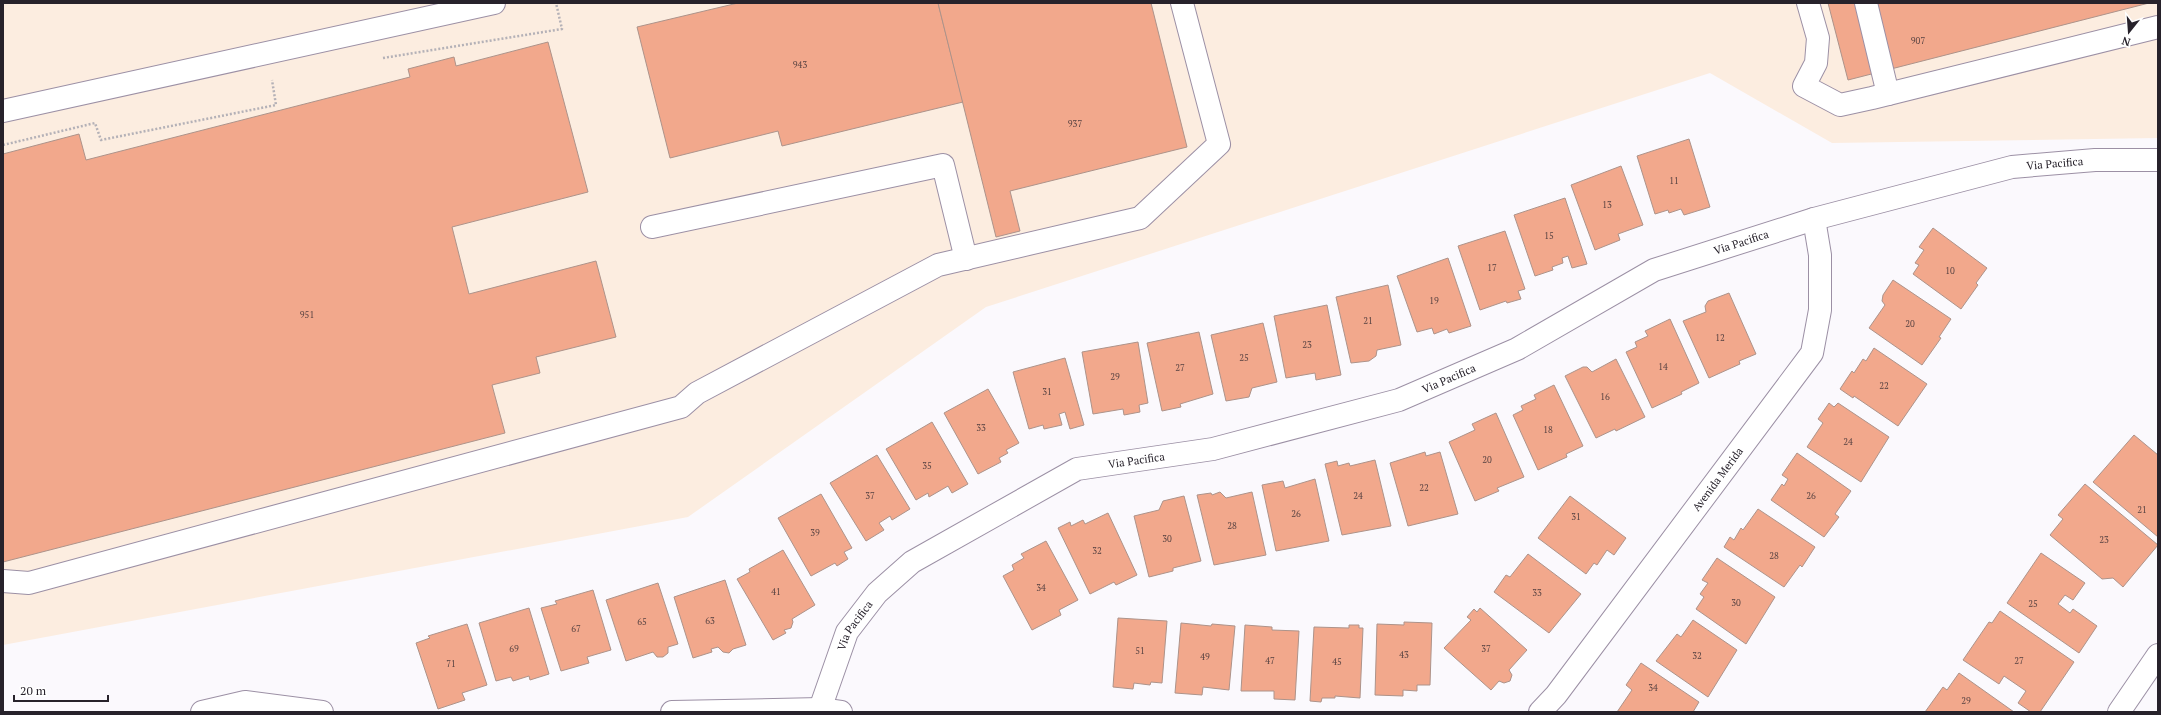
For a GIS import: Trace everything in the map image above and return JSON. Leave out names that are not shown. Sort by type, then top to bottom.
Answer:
[{"type":"street","points":[[3,111],[494,3]]},
{"type":"street","points":[[3,581],[29,583],[681,407],[697,393],[938,265],[1140,218],[1219,144],[1182,3]]},
{"type":"street","points":[[1808,3],[1818,38],[1816,63],[1804,86],[1840,105],[2158,27]]},
{"type":"street","points":[[1866,3],[1888,94]]},
{"type":"street","name":"Via Pacifica","points":[[820,709],[847,632],[877,593],[912,562],[1076,470],[1213,449],[1399,400],[1517,349],[1654,270],[1814,219],[2012,167],[2095,160],[2158,160]]},
{"type":"street","points":[[652,227],[943,164],[966,258]]},
{"type":"street","name":"Avenida Merida","points":[[1540,712],[1556,695],[1812,352],[1820,310],[1820,256],[1814,219]]},
{"type":"street","points":[[2119,712],[2158,655]]},
{"type":"street","points":[[202,712],[245,702],[322,712]]},
{"type":"street","points":[[672,712],[820,709],[841,712]]},
{"type":"path","points":[[376,59],[562,29],[556,3]]},
{"type":"path","points":[[3,145],[95,123],[101,140],[276,105],[272,80],[279,78]]},
{"type":"shaded area","points":[[3,3],[2158,3],[2158,138],[1832,143],[1710,73],[986,307],[688,517],[3,645]]},
{"type":"building","points":[[738,3],[938,3],[963,102],[782,146],[778,131],[670,158],[637,27]]},
{"type":"building","points":[[938,3],[1151,3],[1187,147],[1010,191],[1020,231],[996,237]]},
{"type":"building","points":[[1828,3],[2149,3],[1848,80]]},
{"type":"building","points":[[548,42],[588,192],[452,227],[469,294],[596,261],[616,337],[536,357],[540,373],[492,385],[505,433],[3,562],[3,154],[79,134],[86,160],[410,77],[408,69],[454,57],[456,66]]},
{"type":"building","points":[[1689,139],[1710,207],[1684,215],[1681,209],[1669,213],[1668,210],[1655,214],[1637,156]]},
{"type":"building","points":[[1621,166],[1643,225],[1618,234],[1620,240],[1595,250],[1571,185]]},
{"type":"building","points":[[1565,198],[1587,264],[1572,268],[1568,256],[1562,258],[1563,263],[1552,267],[1553,270],[1535,276],[1514,215]]},
{"type":"building","points":[[1933,228],[1987,268],[1976,283],[1978,285],[1961,309],[1913,274],[1919,265],[1915,263],[1924,250],[1919,247]]},
{"type":"building","points":[[1505,231],[1525,289],[1518,291],[1521,299],[1507,303],[1506,301],[1480,310],[1458,246]]},
{"type":"building","points":[[1448,258],[1471,326],[1449,333],[1447,329],[1434,334],[1432,328],[1417,332],[1397,276]]},
{"type":"building","points":[[1893,280],[1951,319],[1939,337],[1941,338],[1922,365],[1869,328],[1885,305],[1882,301],[1883,295]]},
{"type":"building","points":[[1388,285],[1401,345],[1377,350],[1376,356],[1369,361],[1351,363],[1336,297]]},
{"type":"building","points":[[1729,293],[1756,354],[1739,361],[1740,364],[1709,378],[1683,321],[1706,312],[1705,306],[1708,301]]},
{"type":"building","points":[[1327,305],[1341,375],[1316,380],[1315,373],[1286,378],[1274,316]]},
{"type":"building","points":[[1670,319],[1699,383],[1681,392],[1682,394],[1652,408],[1626,352],[1637,347],[1635,342],[1648,336],[1645,331]]},
{"type":"building","points":[[1263,323],[1277,382],[1252,388],[1249,397],[1226,401],[1211,335]]},
{"type":"building","points":[[1199,332],[1213,394],[1180,404],[1181,407],[1162,411],[1147,343]]},
{"type":"building","points":[[1138,342],[1148,403],[1139,405],[1140,412],[1124,415],[1123,409],[1093,414],[1082,352]]},
{"type":"building","points":[[1874,348],[1927,384],[1898,426],[1854,396],[1853,398],[1840,389],[1852,371],[1854,373],[1863,359],[1866,361]]},
{"type":"building","points":[[1065,358],[1084,425],[1070,429],[1065,412],[1059,414],[1062,425],[1044,429],[1043,425],[1029,429],[1013,372]]},
{"type":"building","points":[[1616,359],[1645,417],[1616,431],[1615,429],[1596,438],[1565,376],[1583,367],[1587,367],[1592,372]]},
{"type":"building","points":[[1554,385],[1583,446],[1566,454],[1567,457],[1538,470],[1513,415],[1523,410],[1521,406],[1536,399],[1534,395]]},
{"type":"building","points":[[988,389],[1019,443],[1006,450],[1008,453],[999,458],[1001,462],[978,474],[944,413]]},
{"type":"building","points":[[1829,403],[1834,407],[1838,403],[1889,437],[1861,482],[1807,447],[1823,423],[1818,419]]},
{"type":"building","points":[[1496,413],[1524,477],[1497,488],[1499,491],[1475,501],[1449,442],[1475,430],[1472,424]]},
{"type":"building","points":[[932,422],[968,484],[952,493],[948,486],[929,497],[928,493],[916,500],[886,449]]},
{"type":"building","points":[[2134,435],[2158,455],[2158,537],[2093,482]]},
{"type":"building","points":[[1425,452],[1426,456],[1440,452],[1458,514],[1408,526],[1390,463]]},
{"type":"building","points":[[1797,453],[1851,491],[1835,514],[1839,517],[1824,537],[1771,500],[1782,484],[1784,486],[1788,479],[1782,475]]},
{"type":"building","points":[[877,455],[910,509],[892,520],[890,516],[879,523],[884,530],[866,541],[830,483]]},
{"type":"building","points":[[1375,460],[1391,526],[1342,535],[1325,464],[1337,461],[1338,466],[1349,463],[1350,466]]},
{"type":"building","points":[[1315,479],[1329,541],[1276,551],[1262,485],[1283,481],[1285,488]]},
{"type":"building","points":[[2085,484],[2158,545],[2123,587],[2113,578],[2102,579],[2050,535],[2063,519],[2058,515]]},
{"type":"building","points":[[1220,492],[1226,498],[1252,492],[1266,555],[1214,565],[1197,495],[1211,493],[1212,495]]},
{"type":"building","points":[[821,494],[852,548],[844,552],[848,559],[837,566],[835,563],[811,576],[778,518]]},
{"type":"building","points":[[1184,496],[1201,561],[1173,568],[1173,571],[1149,577],[1134,516],[1159,510],[1163,501]]},
{"type":"building","points":[[1570,496],[1626,538],[1614,555],[1607,550],[1597,565],[1594,563],[1586,574],[1538,538]]},
{"type":"building","points":[[1758,509],[1815,547],[1802,567],[1800,565],[1784,587],[1724,547],[1730,537],[1734,540],[1741,528],[1743,530]]},
{"type":"building","points":[[1108,513],[1137,575],[1116,585],[1114,582],[1090,594],[1058,528],[1070,522],[1071,526],[1083,520],[1085,524]]},
{"type":"building","points":[[1046,541],[1078,600],[1059,610],[1061,615],[1032,630],[1003,576],[1014,570],[1012,565],[1024,558],[1021,554]]},
{"type":"building","points":[[783,550],[815,605],[792,619],[793,622],[791,628],[784,630],[786,633],[773,640],[737,579],[750,572],[749,569]]},
{"type":"building","points":[[2041,553],[2085,583],[2073,600],[2065,595],[2058,604],[2070,613],[2073,609],[2097,626],[2079,653],[2007,603]]},
{"type":"building","points":[[1528,554],[1581,594],[1549,633],[1494,592],[1506,575],[1510,577]]},
{"type":"building","points":[[1717,558],[1775,597],[1746,644],[1696,609],[1704,597],[1700,594],[1708,583],[1702,580]]},
{"type":"building","points":[[725,580],[746,645],[733,649],[729,653],[723,652],[718,647],[711,649],[712,652],[693,658],[674,597]]},
{"type":"building","points":[[658,583],[678,644],[668,647],[668,653],[663,657],[657,657],[653,652],[626,661],[606,600]]},
{"type":"building","points":[[593,590],[611,650],[587,657],[589,663],[561,671],[541,608],[557,604],[555,601]]},
{"type":"building","points":[[529,608],[549,674],[530,680],[529,676],[513,681],[511,677],[496,681],[479,623]]},
{"type":"building","points":[[1480,608],[1527,650],[1509,670],[1512,675],[1510,681],[1504,683],[1499,681],[1491,690],[1444,648],[1471,620],[1467,617],[1474,609],[1477,612]]},
{"type":"building","points":[[2000,611],[2074,662],[2040,712],[2031,712],[2018,703],[2026,691],[2004,676],[1999,684],[1963,660],[1989,622],[1992,623]]},
{"type":"building","points":[[1118,618],[1167,621],[1162,683],[1151,682],[1150,685],[1134,683],[1133,689],[1113,687]]},
{"type":"building","points":[[1693,620],[1737,650],[1708,697],[1656,661],[1677,634],[1681,637]]},
{"type":"building","points":[[1404,622],[1432,623],[1430,685],[1417,685],[1417,691],[1403,690],[1403,696],[1375,695],[1377,624],[1404,625]]},
{"type":"building","points":[[1181,623],[1211,626],[1212,624],[1235,626],[1229,690],[1203,687],[1202,695],[1175,693]]},
{"type":"building","points":[[467,624],[487,685],[462,693],[465,700],[438,709],[416,643],[430,638],[428,636]]},
{"type":"building","points":[[1245,625],[1272,627],[1272,630],[1299,631],[1295,700],[1274,699],[1274,691],[1241,691]]},
{"type":"building","points":[[1349,625],[1359,625],[1359,628],[1363,628],[1360,698],[1335,696],[1335,698],[1322,698],[1321,702],[1310,701],[1314,627],[1349,628]]},
{"type":"building","points":[[1641,663],[1699,702],[1693,712],[1617,712],[1632,690],[1626,685]]},
{"type":"building","points":[[1959,673],[2014,712],[1925,712],[1943,687],[1947,690]]}]
